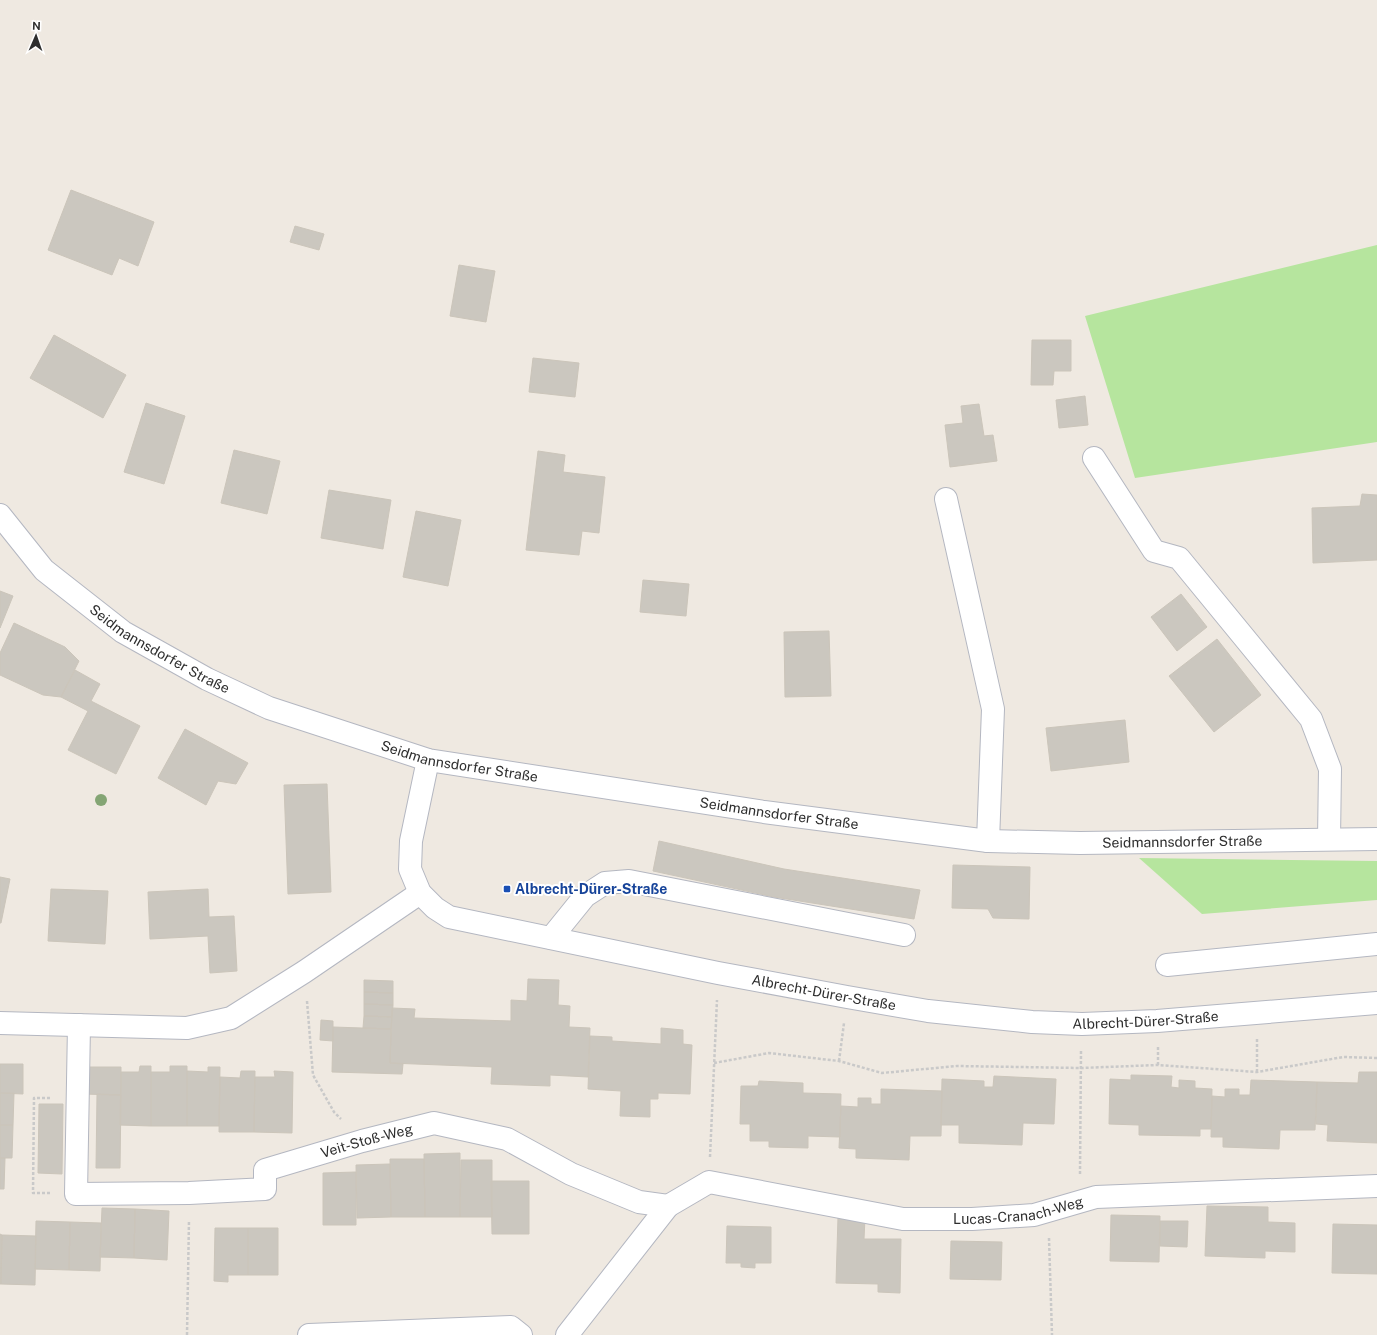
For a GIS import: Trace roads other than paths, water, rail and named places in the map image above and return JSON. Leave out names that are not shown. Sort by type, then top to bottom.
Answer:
[{"type":"street","points":[[1094,458],[1154,551],[1179,558],[1311,720],[1330,769],[1329,840]]},
{"type":"street","points":[[946,499],[993,709],[988,841]]},
{"type":"street","name":"Seidmannsdorfer Straße","points":[[0,515],[44,570],[124,632],[207,680],[269,708],[428,760],[764,812],[988,841],[1080,843],[1377,839]]},
{"type":"street","name":"Albrecht-Dürer-Straße","points":[[428,760],[411,841],[410,869],[420,893],[434,908],[449,917],[718,974],[928,1011],[1032,1022],[1082,1024],[1157,1021],[1377,1003]]},
{"type":"street","points":[[551,938],[585,896],[605,883],[629,881],[904,935]]},
{"type":"street","points":[[0,1023],[188,1028],[231,1018],[304,972],[420,893]]},
{"type":"street","points":[[1166,966],[1377,944]]},
{"type":"street","name":"Veit-Stoß-Weg","points":[[79,1025],[76,1194],[189,1193],[265,1190],[265,1170],[362,1141],[434,1123],[507,1139],[571,1174],[639,1202],[668,1206]]},
{"type":"street","name":"Lucas-Cranach-Weg","points":[[668,1206],[709,1182],[903,1219],[972,1219],[1034,1215],[1096,1197],[1377,1186]]},
{"type":"street","points":[[567,1335],[668,1206]]},
{"type":"street","points":[[309,1335],[516,1331]]},
{"type":"place","name":"Albrecht-Dürer-Straße","points":[[507,889]]}]
